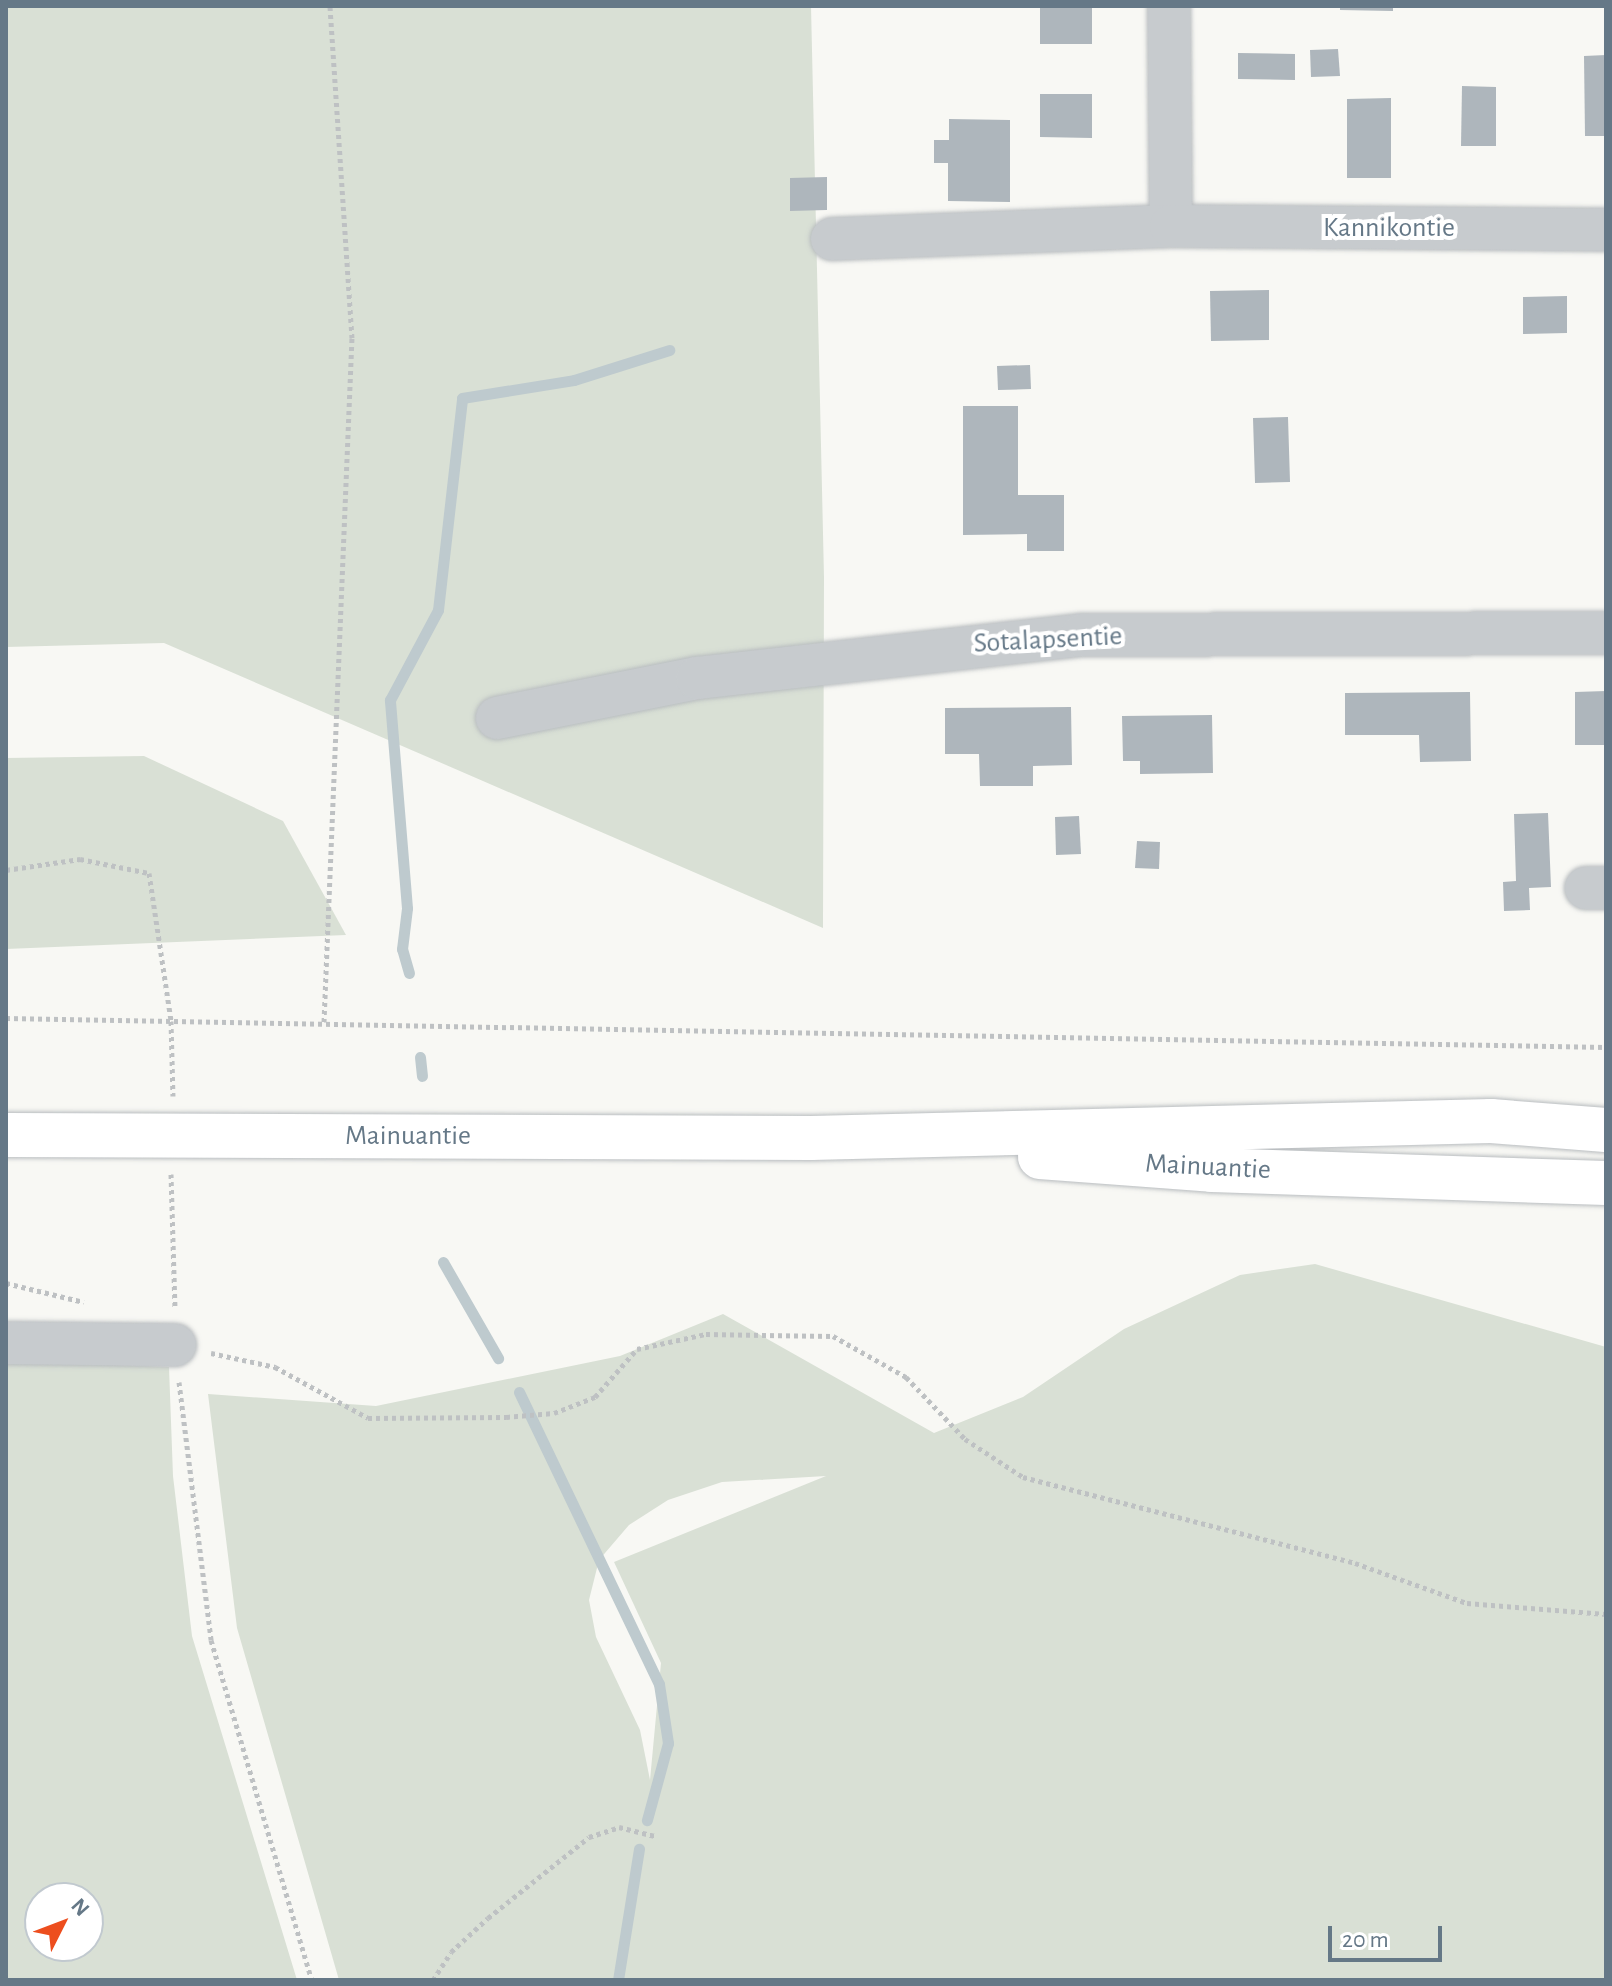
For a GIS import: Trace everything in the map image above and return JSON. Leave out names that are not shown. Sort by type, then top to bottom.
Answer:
[{"type":"highway","name":"Mainuantie","points":[[6,1135],[811,1138],[1491,1121],[1606,1130]]},
{"type":"highway","name":"Mainuantie","points":[[811,1138],[1212,1170],[1606,1183]]},
{"type":"street","points":[[1169,6],[1171,226]]},
{"type":"street","name":"Kannikontie","points":[[832,239],[1171,226],[1606,230]]},
{"type":"street","name":"Sotalapsentie","points":[[497,718],[697,678],[1082,635],[1606,633]]},
{"type":"street","points":[[6,1343],[175,1345]]},
{"type":"path","points":[[324,1022],[352,338],[330,6]]},
{"type":"path","points":[[6,870],[80,859],[149,873],[171,1021],[174,1102]]},
{"type":"path","points":[[6,1018],[1606,1047]]},
{"type":"path","points":[[171,1176],[175,1345],[211,1640],[312,1980]]},
{"type":"path","points":[[6,1283],[67,1294],[94,1307]]},
{"type":"path","points":[[175,1345],[275,1367],[368,1418],[506,1417],[554,1413],[595,1397],[637,1349],[706,1334],[833,1336],[906,1377],[965,1439],[1023,1477],[1355,1563],[1467,1603],[1606,1614]]},
{"type":"path","points":[[433,1980],[488,1918],[589,1837],[619,1827],[655,1836]]},
{"type":"shaded area","points":[[6,6],[811,6],[824,577],[823,928],[164,643],[6,647]]},
{"type":"shaded area","points":[[144,756],[283,821],[346,935],[6,949],[6,758]]},
{"type":"shaded area","points":[[1315,1264],[1606,1347],[1606,1980],[339,1980],[237,1628],[208,1394],[376,1406],[620,1356],[723,1314],[934,1433],[1023,1397],[1124,1329],[1240,1275]],"holes":[[[826,1476],[614,1562],[661,1663],[650,1780],[640,1730],[596,1637],[589,1600],[599,1560],[629,1525],[668,1500],[722,1482]]]},
{"type":"shaded area","points":[[6,1361],[169,1367],[173,1476],[192,1636],[297,1980],[6,1980]]},
{"type":"building","points":[[1040,6],[1092,6],[1092,44],[1040,44]]},
{"type":"building","points":[[1340,6],[1393,6],[1393,11],[1340,10]]},
{"type":"building","points":[[1338,49],[1340,76],[1311,77],[1310,50]]},
{"type":"building","points":[[1238,53],[1295,54],[1295,80],[1238,79]]},
{"type":"building","points":[[1606,55],[1606,136],[1585,136],[1584,56]]},
{"type":"building","points":[[1462,86],[1496,87],[1496,146],[1461,146]]},
{"type":"building","points":[[1040,94],[1092,94],[1092,138],[1040,137]]},
{"type":"building","points":[[1391,98],[1391,178],[1347,178],[1347,99]]},
{"type":"building","points":[[949,119],[1010,120],[1010,202],[948,201],[948,163],[934,163],[934,140],[949,140]]},
{"type":"building","points":[[827,177],[827,210],[790,211],[790,178]]},
{"type":"building","points":[[1269,290],[1269,340],[1211,341],[1210,291]]},
{"type":"building","points":[[1567,296],[1567,333],[1523,334],[1523,297]]},
{"type":"building","points":[[1030,365],[1031,389],[998,390],[997,366]]},
{"type":"building","points":[[963,406],[1018,406],[1018,495],[1064,495],[1064,551],[1027,551],[1027,534],[963,535]]},
{"type":"building","points":[[1288,417],[1290,482],[1255,483],[1253,418]]},
{"type":"building","points":[[1606,691],[1606,745],[1575,745],[1575,692]]},
{"type":"building","points":[[1470,692],[1471,761],[1420,762],[1419,735],[1345,735],[1345,693]]},
{"type":"building","points":[[1071,707],[1072,765],[1033,766],[1033,786],[980,786],[979,754],[945,754],[945,708]]},
{"type":"building","points":[[1212,715],[1213,773],[1140,774],[1140,761],[1123,761],[1122,716]]},
{"type":"building","points":[[1548,813],[1551,887],[1529,888],[1530,910],[1504,911],[1503,882],[1516,881],[1514,814]]},
{"type":"building","points":[[1079,816],[1081,854],[1056,855],[1055,817]]},
{"type":"building","points":[[1137,841],[1160,842],[1159,869],[1135,868]]},
{"type":"waterway","points":[[409,973],[402,949],[407,908],[390,700],[438,610],[462,398],[574,380],[669,350]]},
{"type":"waterway","points":[[420,1057],[422,1076]]},
{"type":"waterway","points":[[443,1262],[498,1358]]},
{"type":"waterway","points":[[519,1392],[659,1684],[668,1743],[647,1820]]},
{"type":"waterway","points":[[618,1980],[639,1849]]}]
